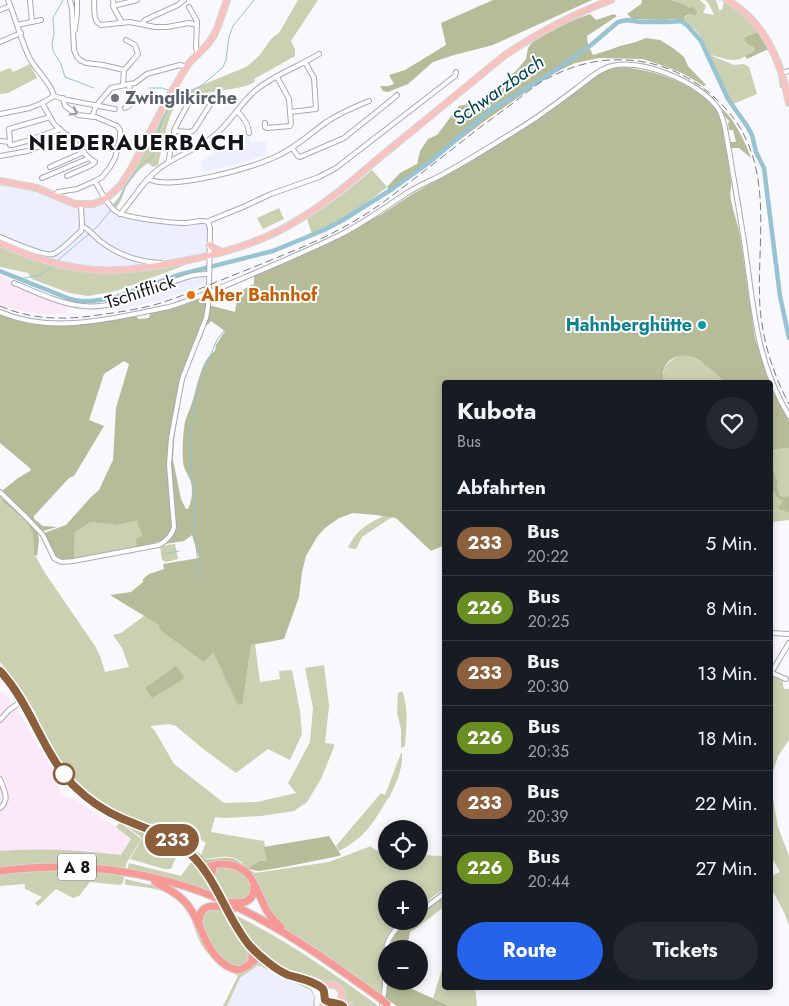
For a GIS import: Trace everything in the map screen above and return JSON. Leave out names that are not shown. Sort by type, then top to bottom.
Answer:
[{"type":"highway","points":[[204,869],[209,870],[222,864]]},
{"type":"highway","points":[[204,869],[212,865],[230,864],[246,872],[254,883],[269,915],[292,938]]},
{"type":"highway","name":"A 8","points":[[0,871],[52,867],[113,870],[162,880],[220,896],[292,938],[352,978],[383,1003]]},
{"type":"highway","points":[[211,880],[213,867]]},
{"type":"highway","name":"A 8","points":[[0,876],[42,872],[83,872],[116,875],[155,882],[200,896],[269,929],[383,1003]]},
{"type":"highway","points":[[155,882],[186,902],[209,948],[224,963],[236,970],[247,966],[260,956]]},
{"type":"highway","points":[[220,896],[238,903],[247,902],[253,894],[254,883]]},
{"type":"highway","points":[[200,928],[200,915],[207,907],[216,906],[233,913]]},
{"type":"highway","points":[[250,946],[252,959]]},
{"type":"highway","points":[[247,966],[256,955],[260,956]]},
{"type":"main road","points":[[0,181],[42,190],[70,203],[81,205],[92,204],[105,199],[115,191],[127,175],[187,67],[214,35],[227,0]]},
{"type":"main road","points":[[0,243],[30,255],[64,265],[109,270],[170,264],[222,252],[254,242],[282,230],[332,197],[505,55],[540,33],[581,12],[611,0]]},
{"type":"main road","points":[[727,0],[752,20],[771,46],[782,73],[789,103]]},
{"type":"main road","points":[[210,245],[222,252]]},
{"type":"main road","points":[[0,671],[22,701],[60,769],[82,793],[108,812],[160,834],[193,856],[204,869],[233,913],[240,931],[250,946],[260,956],[285,973],[300,978],[323,990],[328,1002]]},
{"type":"main road","points":[[277,968],[300,974],[322,984],[334,985],[342,992],[341,998]]},
{"type":"main road","points":[[328,1002],[325,989],[329,984]]},
{"type":"main road","points":[[328,1002],[341,998]]},
{"type":"main road","points":[[341,998],[349,1006]]},
{"type":"main road","points":[[328,1002],[343,1006]]},
{"type":"street","points":[[8,0],[31,60],[52,89],[54,96]]},
{"type":"street","points":[[30,0],[32,22]]},
{"type":"street","points":[[70,0],[74,53],[80,60],[86,63],[124,70]]},
{"type":"street","points":[[73,31],[76,27],[78,0]]},
{"type":"street","points":[[94,0],[97,24],[133,22],[161,27],[189,23],[197,25]]},
{"type":"street","points":[[113,0],[113,6],[122,23]]},
{"type":"street","points":[[113,6],[138,0]]},
{"type":"street","points":[[142,24],[145,20],[184,0]]},
{"type":"street","points":[[0,10],[10,6]]},
{"type":"street","points":[[189,7],[197,20],[196,48],[198,54]]},
{"type":"street","points":[[18,25],[41,20]]},
{"type":"street","points":[[0,42],[21,33]]},
{"type":"street","points":[[123,85],[124,70],[138,54],[135,45],[126,40]]},
{"type":"street","points":[[120,214],[158,169],[208,140],[223,128],[251,94],[261,86],[318,54]]},
{"type":"street","points":[[290,112],[316,109],[314,78],[305,62]]},
{"type":"street","points":[[92,116],[96,106],[111,88],[135,83],[147,74],[154,72],[180,65],[187,67]]},
{"type":"street","name":"Tschifflick","points":[[0,312],[20,319],[63,324],[142,312],[183,303],[257,273],[342,234],[412,190],[448,172],[541,115],[610,66],[644,67],[672,75],[695,88],[716,105],[721,112],[744,240],[757,337],[771,380]]},
{"type":"street","points":[[782,73],[789,71]]},
{"type":"street","points":[[95,182],[110,206],[120,214],[136,218],[182,223],[204,220],[208,222],[271,194],[320,177],[336,168],[455,76],[456,72]]},
{"type":"street","points":[[265,123],[267,128],[291,126],[288,96],[277,77]]},
{"type":"street","points":[[125,108],[132,102],[129,84]]},
{"type":"street","points":[[292,148],[300,157],[340,140],[375,114],[396,95]]},
{"type":"street","points":[[0,114],[25,110],[54,96],[115,109]]},
{"type":"street","points":[[174,131],[190,132],[194,130],[215,97]]},
{"type":"street","points":[[55,196],[61,191],[77,189],[95,182],[104,174],[113,162],[120,134],[118,126],[92,116],[82,116],[71,111],[65,106],[62,98]]},
{"type":"street","points":[[148,179],[171,182],[195,180],[256,165],[275,158],[292,148],[328,121],[369,101]]},
{"type":"street","points":[[168,163],[174,131],[189,102]]},
{"type":"street","points":[[42,103],[52,122],[95,162],[66,176]]},
{"type":"street","points":[[237,111],[249,128],[249,133]]},
{"type":"street","points":[[10,142],[9,130],[50,117]]},
{"type":"street","points":[[0,141],[10,142],[10,145],[60,129]]},
{"type":"street","points":[[0,156],[28,151],[67,136]]},
{"type":"street","points":[[50,167],[84,152]]},
{"type":"street","points":[[42,178],[89,158]]},
{"type":"street","points":[[0,237],[51,255],[81,231],[81,205]]},
{"type":"street","points":[[0,492],[38,529],[45,538],[52,555],[59,561],[73,562],[159,545],[172,535],[174,527],[169,456],[171,438],[182,379],[206,318],[208,307],[210,225],[208,222]]},
{"type":"street","points":[[82,226],[106,246],[125,256],[140,261],[170,264]]},
{"type":"street","name":"Tschifflick","points":[[14,283],[71,304],[85,307],[103,306],[188,276],[209,272]]},
{"type":"street","name":"Tschifflick","points":[[773,384],[789,416]]},
{"type":"street","points":[[773,634],[789,634]]},
{"type":"street","points":[[773,670],[789,643]]},
{"type":"street","points":[[773,674],[786,679]]},
{"type":"street","points":[[0,720],[9,710],[22,701]]},
{"type":"street","points":[[0,779],[6,800],[0,808]]},
{"type":"street","points":[[428,905],[442,895]]},
{"type":"street","points":[[383,1003],[385,950],[396,930]]},
{"type":"shaded area","points":[[249,136],[250,142],[266,141],[268,154],[242,163],[202,172],[200,162],[241,137]]},
{"type":"shaded area","points":[[0,182],[33,189],[68,203],[103,204],[117,214],[126,217],[144,220],[205,223],[208,227],[208,252],[151,264],[106,268],[71,264],[49,258],[0,240]]},
{"type":"shaded area","points":[[207,272],[206,284],[161,300],[116,310],[114,301],[198,273]]},
{"type":"shaded area","points":[[0,276],[69,306],[66,313],[37,314],[0,304]]},
{"type":"shaded area","points":[[0,691],[5,693],[20,714],[57,778],[56,784],[62,794],[69,799],[74,797],[131,839],[121,855],[89,851],[25,849],[0,851]]},
{"type":"shaded area","points":[[258,965],[310,990],[314,996],[313,1006],[227,1006],[240,978]]},
{"type":"green space","points":[[298,0],[318,0],[291,41],[295,49],[295,56],[254,79],[255,82],[250,84],[193,95],[180,100],[172,111],[158,165],[153,167],[148,163],[142,168],[128,183],[116,208],[112,205],[119,197],[137,166],[173,97],[246,67],[259,56],[271,39],[279,33]]},
{"type":"green space","points":[[493,0],[592,0],[493,45],[433,62],[408,84],[388,92],[383,91],[380,86],[394,84],[389,75],[405,70],[446,45],[441,23]]},
{"type":"green space","points":[[642,0],[672,0],[689,8],[693,7],[697,12],[696,15],[689,14],[685,16],[684,22],[681,19],[632,19],[627,14],[641,4]]},
{"type":"green space","points":[[672,0],[700,0],[706,6],[703,13],[714,15],[705,0],[716,0],[719,10],[722,10],[724,2],[718,0],[725,1],[733,5],[748,18],[761,33],[770,47],[784,88],[780,88],[778,74],[768,46],[759,32],[749,35],[744,38],[747,43],[755,48],[754,51],[742,58],[729,60],[711,55],[734,65],[744,64],[749,67],[757,94],[733,104],[721,83],[701,37],[696,30],[684,22],[685,17],[689,14],[689,8]]},
{"type":"green space","points":[[590,14],[596,20],[614,14],[617,16],[587,36],[588,45],[593,55],[646,38],[660,40],[684,57],[688,66],[706,85],[704,86],[684,74],[643,59],[599,58],[575,63],[550,75],[486,120],[391,192],[387,187],[400,173],[417,164],[420,151],[428,139],[437,135],[459,106],[489,100],[496,88],[517,70],[526,59],[528,48],[535,39]]},
{"type":"green space","points":[[759,32],[769,50],[747,59],[745,56],[754,51],[755,48],[747,43],[744,38]]},
{"type":"green space","points":[[30,64],[37,78],[8,93],[0,94],[0,72],[10,68],[13,72]]},
{"type":"green space","points":[[625,67],[655,73],[691,88],[710,102],[717,110],[723,129],[731,181],[730,197],[740,236],[755,338],[768,380],[723,380],[699,361],[684,355],[667,363],[664,380],[442,380],[442,546],[431,551],[396,518],[353,513],[339,518],[325,528],[317,537],[306,556],[299,597],[284,639],[251,645],[243,703],[238,705],[213,652],[204,662],[160,630],[159,625],[110,595],[131,592],[149,574],[164,569],[163,564],[199,558],[192,535],[184,541],[165,544],[161,541],[137,547],[136,539],[142,536],[137,521],[116,525],[91,522],[75,532],[74,559],[61,559],[54,554],[44,533],[66,525],[99,490],[113,460],[116,408],[129,364],[124,361],[104,374],[89,420],[104,426],[74,476],[69,478],[34,516],[34,519],[43,526],[57,527],[43,531],[39,528],[37,529],[39,540],[37,556],[34,555],[32,531],[21,517],[2,501],[6,495],[2,491],[31,469],[0,443],[0,314],[33,324],[67,325],[136,315],[138,319],[149,318],[150,313],[176,308],[205,297],[209,305],[235,312],[239,294],[254,284],[254,276],[349,232],[382,214],[414,193],[470,162],[545,114],[602,72],[612,68]],"holes":[[[211,321],[225,331],[216,345],[215,351],[206,360],[203,367],[185,422],[183,464],[191,482],[192,492],[188,509],[186,509],[181,499],[173,460],[180,397],[186,373],[196,348],[205,327]]]},
{"type":"green space","points":[[722,109],[735,124],[751,158],[739,148],[730,148],[729,142],[736,142],[733,130],[729,130],[728,123],[730,122]]},
{"type":"green space","points":[[372,170],[387,187],[332,225],[312,234],[307,219]]},
{"type":"green space","points":[[279,208],[284,219],[263,229],[257,218]]},
{"type":"green space","points":[[0,244],[61,265],[60,268],[93,273],[126,273],[188,264],[116,291],[88,296],[69,293],[32,279],[28,273],[0,267]]},
{"type":"green space","points":[[679,355],[687,355],[705,364],[723,380],[664,380],[664,369]]},
{"type":"green space","points":[[773,392],[789,421],[789,448],[773,450]]},
{"type":"green space","points":[[789,448],[789,495],[778,509],[789,513],[789,520],[773,522],[773,450]]},
{"type":"green space","points":[[773,472],[778,482],[777,490],[781,497],[785,497],[784,499],[789,495],[789,513],[778,509],[783,500],[776,496],[773,491]]},
{"type":"green space","points":[[0,496],[3,498],[2,501],[29,526],[33,537],[34,555],[95,646],[105,672],[129,667],[122,648],[113,635],[121,633],[144,616],[213,652],[243,703],[251,645],[255,644],[260,682],[280,679],[279,671],[292,670],[300,711],[302,734],[290,760],[268,749],[236,773],[176,726],[169,724],[150,726],[155,731],[174,764],[224,803],[257,802],[296,793],[288,783],[310,742],[313,708],[305,668],[324,665],[329,706],[325,743],[334,744],[334,747],[321,779],[307,802],[294,811],[261,816],[215,817],[211,832],[264,841],[267,861],[259,861],[248,868],[255,873],[329,862],[371,846],[378,851],[378,870],[428,870],[428,855],[442,856],[442,890],[428,900],[428,880],[378,880],[378,930],[391,930],[386,940],[378,940],[378,990],[382,990],[382,996],[278,923],[245,869],[205,865],[171,836],[188,848],[204,864],[241,864],[242,862],[228,857],[207,859],[201,855],[206,843],[198,838],[195,843],[190,845],[178,836],[130,819],[98,802],[78,785],[67,772],[46,738],[36,714],[24,694],[0,662]]},
{"type":"green space","points":[[383,516],[392,517],[362,537],[356,549],[348,548],[362,529]]},
{"type":"green space","points":[[138,521],[142,537],[137,547],[74,559],[75,532],[91,522],[116,525]]},
{"type":"green space","points":[[175,544],[178,559],[166,562],[162,560],[160,546]]},
{"type":"green space","points":[[176,666],[185,678],[152,698],[145,688]]},
{"type":"green space","points":[[773,675],[783,680],[785,689],[789,689],[789,740],[778,756],[773,772]]},
{"type":"green space","points":[[402,691],[406,704],[406,718],[405,746],[401,748],[401,729],[397,713],[398,693]]},
{"type":"green space","points":[[401,753],[400,771],[389,798],[368,829],[356,841],[339,851],[336,846],[381,793],[385,795]]},
{"type":"green space","points":[[773,799],[778,827],[789,856],[789,925],[773,892],[773,875],[780,872],[773,860]]},
{"type":"green space","points":[[131,819],[178,836],[207,860],[228,858],[241,863],[204,864],[178,840]]},
{"type":"green space","points":[[120,822],[141,839],[126,864],[123,883],[120,885],[90,882],[79,896],[73,898],[56,889],[38,906],[35,903],[42,897],[25,889],[25,884],[0,886],[0,851],[61,850],[121,855],[131,839],[116,827]]},
{"type":"green space","points":[[126,826],[153,836],[179,851],[171,869],[164,869],[130,859],[142,838]]},
{"type":"green space","points":[[329,836],[341,855],[259,871],[248,868],[259,861],[267,861],[264,847]]},
{"type":"green space","points":[[192,861],[213,888],[220,892],[212,876],[214,870],[218,866],[235,867],[251,880],[252,896],[236,902],[127,870],[129,863],[181,876]]},
{"type":"green space","points":[[125,879],[160,887],[183,901],[201,936],[233,971],[260,961],[282,975],[302,983],[312,990],[315,997],[315,1006],[313,1006],[314,996],[310,990],[258,965],[240,978],[227,1006],[223,1006],[238,976],[219,964],[205,950],[186,908],[180,901],[164,892],[146,887],[126,885]]},
{"type":"green space","points":[[442,898],[442,908],[428,919],[428,908]]},
{"type":"green space","points":[[220,908],[261,928],[300,952],[377,1006],[351,1006],[344,999],[343,989],[338,984],[326,983],[299,972],[280,967],[264,957],[227,914],[243,941],[250,958],[249,962],[237,968],[219,957],[201,928],[201,915],[206,909]]},
{"type":"green space","points":[[399,930],[413,930],[410,932],[409,940],[393,940]]},
{"type":"green space","points":[[442,970],[442,990],[475,990],[477,1006],[450,1006],[433,998]]},
{"type":"green space","points":[[386,990],[414,990],[450,1006],[397,1006],[385,998]]},
{"type":"waterway","points":[[63,0],[53,18],[53,51],[61,64],[65,77],[94,88]]},
{"type":"waterway","name":"Schwarzbach","points":[[114,207],[137,169],[153,156],[161,122],[171,104],[179,97],[201,86],[223,67],[233,26],[254,0]]},
{"type":"waterway","name":"Schwarzbach","points":[[0,271],[70,299],[92,301],[113,298],[178,275],[273,251],[324,230],[392,189],[430,162],[488,112],[559,68],[591,45],[618,22],[627,20],[640,22],[681,21],[701,41],[728,99],[752,135],[756,152],[764,168],[780,296],[789,338]]},
{"type":"waterway","points":[[149,88],[162,88],[170,91]]},
{"type":"waterway","name":"Schwarzbach","points":[[92,231],[111,210]]},
{"type":"waterway","name":"Schwarzbach","points":[[58,260],[89,234]]},
{"type":"waterway","name":"Schwarzbach","points":[[20,279],[40,275],[54,266]]},
{"type":"waterway","points":[[201,579],[195,535],[195,501],[190,440],[194,402],[205,368],[217,340],[226,328]]},
{"type":"waterway","points":[[165,554],[179,551]]},
{"type":"railway","points":[[0,306],[39,317],[65,318],[117,312],[148,306],[190,292],[306,245],[361,217],[546,79],[589,63],[614,60],[640,61],[676,72],[703,88],[733,117],[750,147],[760,192],[759,285],[761,321],[770,358],[789,404]]},
{"type":"bus line","name":"233","points":[[0,671],[22,701],[60,769],[82,793],[108,812],[160,834],[193,856],[207,873],[240,931],[256,952],[285,973],[306,980],[322,989],[325,1000],[328,1003],[339,1003],[343,1006]]},
{"type":"place","name":"Zwinglikirche","points":[[115,98]]},
{"type":"place","name":"Alter Bahnhof","points":[[191,295]]},
{"type":"place","name":"Hahnberghütte","points":[[702,325]]},
{"type":"district","name":"NIEDERAUERBACH","points":[[137,142]]}]
